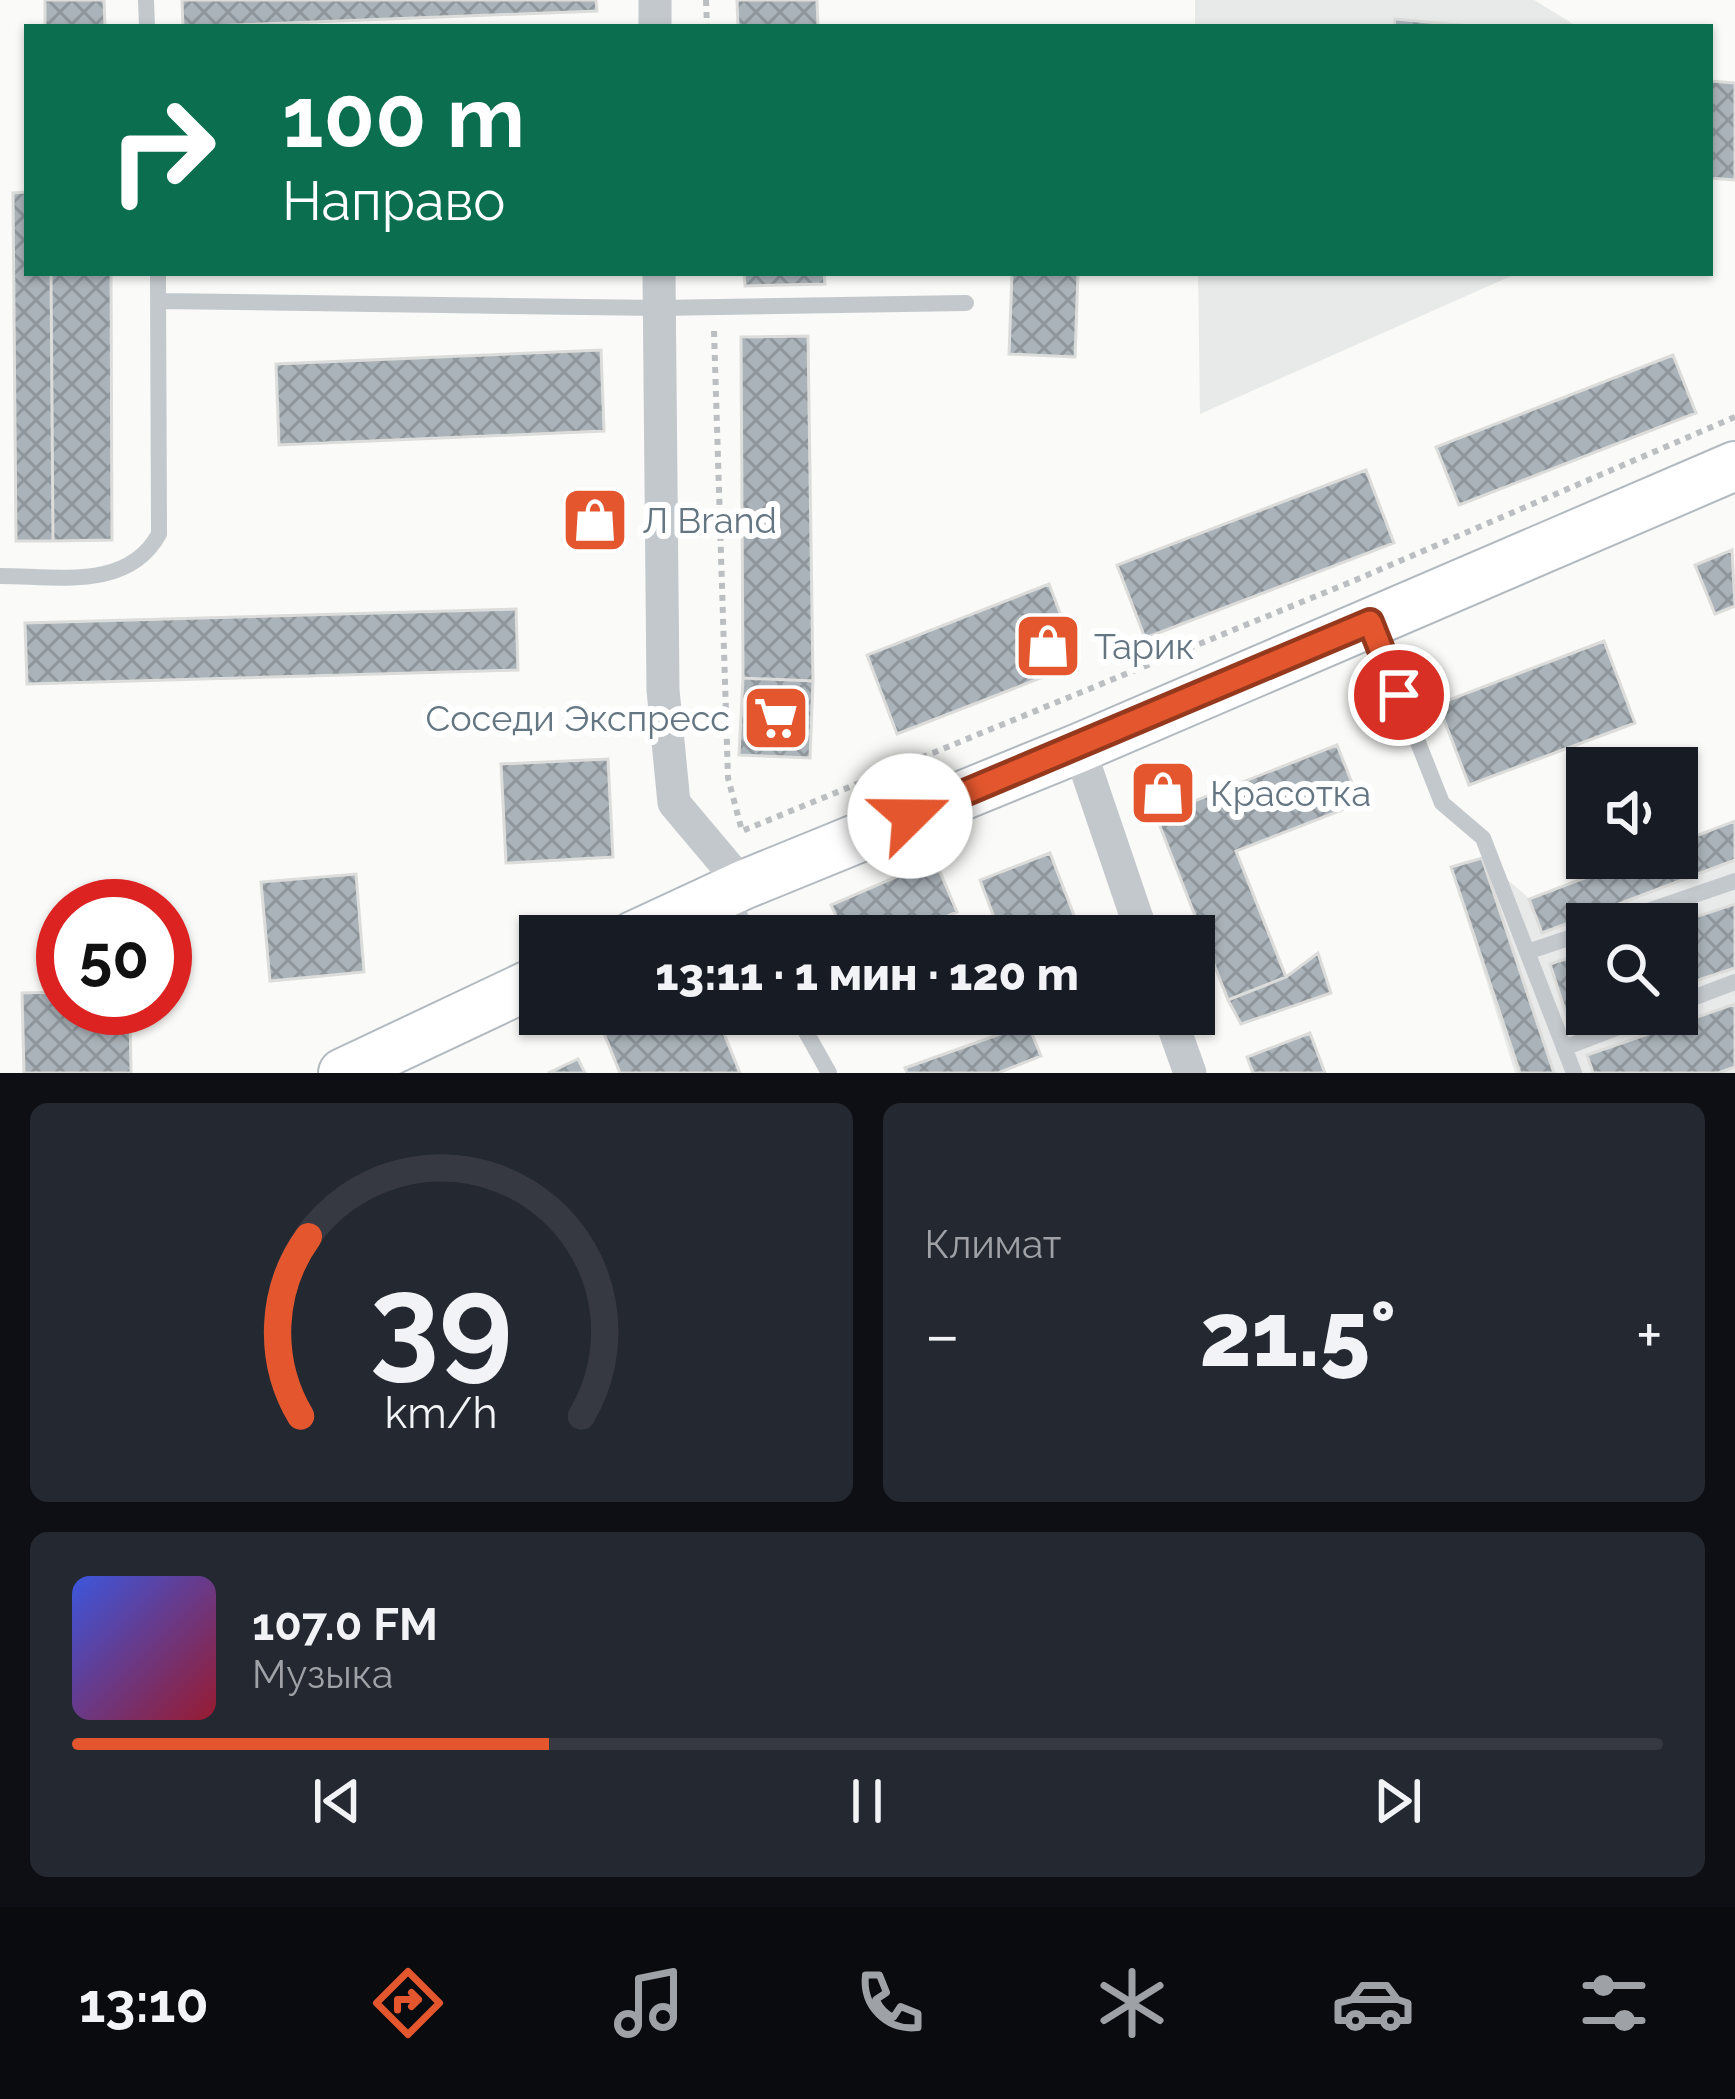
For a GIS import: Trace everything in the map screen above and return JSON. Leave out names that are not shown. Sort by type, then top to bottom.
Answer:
[{"type":"main road","points":[[677,915],[1735,466]]},
{"type":"main road","points":[[343,1073],[519,990]]},
{"type":"street","points":[[659,276],[663,690],[674,803],[734,888]]},
{"type":"street","points":[[1078,748],[1136,915]]},
{"type":"street","points":[[1176,1035],[1190,1073]]},
{"type":"lane","points":[[0,576],[106,576],[130,567],[150,551],[162,514],[158,276]]},
{"type":"lane","points":[[160,301],[659,308],[966,303]]},
{"type":"lane","points":[[1370,622],[1442,803],[1483,838],[1574,1073]]},
{"type":"lane","points":[[1671,903],[1735,881]]},
{"type":"lane","points":[[734,888],[744,915]]},
{"type":"lane","points":[[1527,952],[1566,939]]},
{"type":"lane","points":[[1698,996],[1735,982]]},
{"type":"lane","points":[[808,1035],[830,1073]]},
{"type":"lane","points":[[1564,1048],[1598,1035]]},
{"type":"path","points":[[713,307],[728,778],[742,831],[1358,579],[1735,417]]},
{"type":"shaded area","points":[[1195,0],[1534,0],[1573,24],[1195,24]]},
{"type":"shaded area","points":[[1198,276],[1511,276],[1200,414]]},
{"type":"shaded area","points":[[1735,821],[1735,1073],[1515,1073],[1451,867],[1482,858],[1530,899],[1582,879],[1698,879],[1698,835]]},
{"type":"building","points":[[45,0],[104,0],[105,24],[45,24]]},
{"type":"building","points":[[182,0],[596,0],[597,11],[261,24],[183,24]]},
{"type":"building","points":[[737,0],[817,0],[818,24],[738,24]]},
{"type":"building","points":[[1395,19],[1449,24],[1394,24]]},
{"type":"building","points":[[1713,81],[1735,83],[1735,180],[1713,178]]},
{"type":"building","points":[[24,192],[24,276],[51,276],[53,541],[16,541],[13,193]]},
{"type":"building","points":[[51,276],[111,276],[112,540],[53,541]]},
{"type":"building","points":[[744,276],[824,276],[825,284],[745,286]]},
{"type":"building","points":[[1012,276],[1078,276],[1075,357],[1009,354]]},
{"type":"building","points":[[808,336],[813,681],[743,678],[741,337]]},
{"type":"building","points":[[601,350],[604,431],[279,445],[276,364]]},
{"type":"building","points":[[1673,355],[1696,413],[1459,505],[1436,447]]},
{"type":"building","points":[[1366,470],[1394,543],[1145,638],[1117,565]]},
{"type":"building","name":"Л Brand","points":[[606,506],[608,531],[584,533],[581,508]]},
{"type":"building","points":[[1732,550],[1735,606],[1715,614],[1695,565]]},
{"type":"building","points":[[1049,584],[1079,663],[897,734],[867,655]]},
{"type":"building","points":[[516,609],[518,670],[27,684],[25,623]]},
{"type":"building","points":[[1604,641],[1635,723],[1469,785],[1438,704]]},
{"type":"building","name":"Соседи Экспресс","points":[[743,678],[813,681],[810,758],[739,755]]},
{"type":"building","points":[[1337,745],[1360,803],[1236,851],[1286,977],[1228,1000],[1215,967],[1215,915],[1195,915],[1156,816]]},
{"type":"building","points":[[608,759],[613,857],[506,863],[501,764]]},
{"type":"building","name":"Красотка","points":[[1169,769],[1185,805],[1156,816],[1141,781]]},
{"type":"building","points":[[1735,821],[1735,860],[1698,874],[1698,835]]},
{"type":"building","points":[[1050,853],[1074,915],[993,915],[980,880]]},
{"type":"building","points":[[1482,858],[1554,1073],[1520,1073],[1451,867]]},
{"type":"building","points":[[935,860],[957,912],[836,915],[831,905]]},
{"type":"building","points":[[356,874],[364,972],[270,981],[261,882]]},
{"type":"building","points":[[1582,879],[1685,879],[1621,903],[1566,903],[1566,924],[1542,933],[1529,899]]},
{"type":"building","points":[[1735,904],[1735,968],[1698,980],[1698,916]]},
{"type":"building","points":[[1318,953],[1331,993],[1241,1024],[1228,1000],[1286,977]]},
{"type":"building","points":[[1566,959],[1566,1014],[1550,964]]},
{"type":"building","points":[[22,993],[36,993],[36,1035],[130,1035],[131,1073],[24,1073]]},
{"type":"building","points":[[1735,1004],[1735,1067],[1718,1073],[1593,1073],[1587,1055],[1645,1035],[1698,1035],[1698,1017]]},
{"type":"building","points":[[1310,1033],[1325,1073],[1253,1073],[1247,1057]]},
{"type":"building","points":[[605,1035],[725,1035],[740,1073],[620,1073]]},
{"type":"building","points":[[997,1035],[1032,1035],[1041,1056],[998,1073],[907,1073],[905,1068]]},
{"type":"building","points":[[578,1059],[585,1073],[548,1073]]},
{"type":"place","name":"Л Brand","points":[[595,520]]},
{"type":"place","name":"Тарик","points":[[1048,646]]},
{"type":"place","name":"Соседи Экспресс","points":[[776,718]]},
{"type":"place","name":"Красотка","points":[[1163,793]]},
{"type":"route","points":[[910,816],[1370,622],[1399,695]]}]
